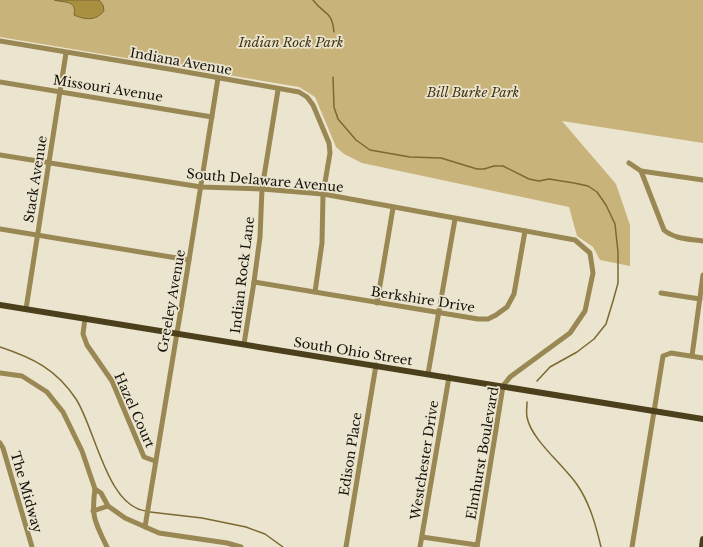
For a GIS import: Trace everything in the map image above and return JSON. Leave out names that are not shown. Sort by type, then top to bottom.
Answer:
[{"type":"main road","name":"South Ohio Street","points":[[0,304],[703,419]]},
{"type":"main road","points":[[702,547],[703,539]]},
{"type":"street","name":"Indiana Avenue","points":[[0,41],[218,78],[278,90],[299,92],[307,97],[313,105],[329,143],[330,153],[323,194]]},
{"type":"street","name":"Stack Avenue","points":[[26,309],[66,53]]},
{"type":"street","name":"Greeley Avenue","points":[[145,527],[218,78]]},
{"type":"street","name":"Missouri Avenue","points":[[0,82],[212,117]]},
{"type":"street","name":"Indian Rock Lane","points":[[244,344],[260,237],[262,190],[278,90]]},
{"type":"street","name":"South Delaware Avenue","points":[[0,155],[201,187],[323,194],[393,208],[575,240]]},
{"type":"street","points":[[629,163],[641,171],[703,180]]},
{"type":"street","points":[[641,171],[664,230],[668,234],[674,236],[703,241]]},
{"type":"street","points":[[315,292],[322,243],[323,194]]},
{"type":"street","points":[[377,303],[393,208]]},
{"type":"street","points":[[428,374],[455,219]]},
{"type":"street","points":[[0,229],[189,260]]},
{"type":"street","name":"Berkshire Drive","points":[[254,282],[478,320],[488,319],[507,307],[514,294],[525,231]]},
{"type":"street","name":"Elmhurst Boulevard","points":[[477,546],[503,386],[510,377],[570,333],[585,311],[593,273],[590,253],[575,240]]},
{"type":"street","points":[[692,356],[703,275]]},
{"type":"street","points":[[661,293],[700,299]]},
{"type":"street","name":"Hazel Court","points":[[85,318],[83,334],[87,345],[112,381],[144,457],[155,461]]},
{"type":"street","points":[[639,547],[632,546],[663,356],[671,353],[703,358]]},
{"type":"street","name":"Edison Place","points":[[346,547],[376,365]]},
{"type":"street","points":[[0,373],[22,376],[47,392],[62,412],[82,451],[95,488],[92,506],[94,520],[106,547]]},
{"type":"street","name":"Westchester Drive","points":[[420,547],[449,377]]},
{"type":"street","name":"The Midway","points":[[0,443],[16,488],[32,547]]},
{"type":"street","points":[[95,488],[101,493],[108,506],[124,518],[159,533],[228,543],[241,547]]},
{"type":"street","points":[[93,511],[108,506]]},
{"type":"street","points":[[422,537],[477,546]]},
{"type":"green space","name":"Bill Burke Park","points":[[0,0],[703,0],[703,143],[562,121],[616,184],[630,225],[630,266],[600,260],[593,247],[577,236],[569,207],[362,163],[344,154],[336,147],[315,97],[299,87],[0,37]]},
{"type":"shaded area","points":[[54,0],[99,0],[103,5],[104,11],[97,17],[86,19],[74,15],[74,7],[72,4]]},
{"type":"waterway","points":[[313,0],[329,16],[334,32]]},
{"type":"waterway","points":[[333,77],[334,107],[338,119],[356,140],[370,150],[410,157],[441,158],[477,169],[503,166],[529,179],[539,181],[549,179],[588,186],[597,192],[606,205],[615,224],[618,252],[618,283],[606,324],[594,339],[577,352],[550,367],[537,381]]},
{"type":"waterway","points":[[0,347],[33,360],[52,372],[60,380],[76,399],[83,412],[104,464],[121,496],[133,506],[146,511]]},
{"type":"waterway","points":[[527,402],[527,415],[530,426],[541,444],[578,486],[592,515],[601,547]]},
{"type":"waterway","points":[[150,512],[202,518],[246,527],[265,534],[283,547]]},
{"type":"park label","name":"Indian Rock Park","points":[[291,42]]}]
